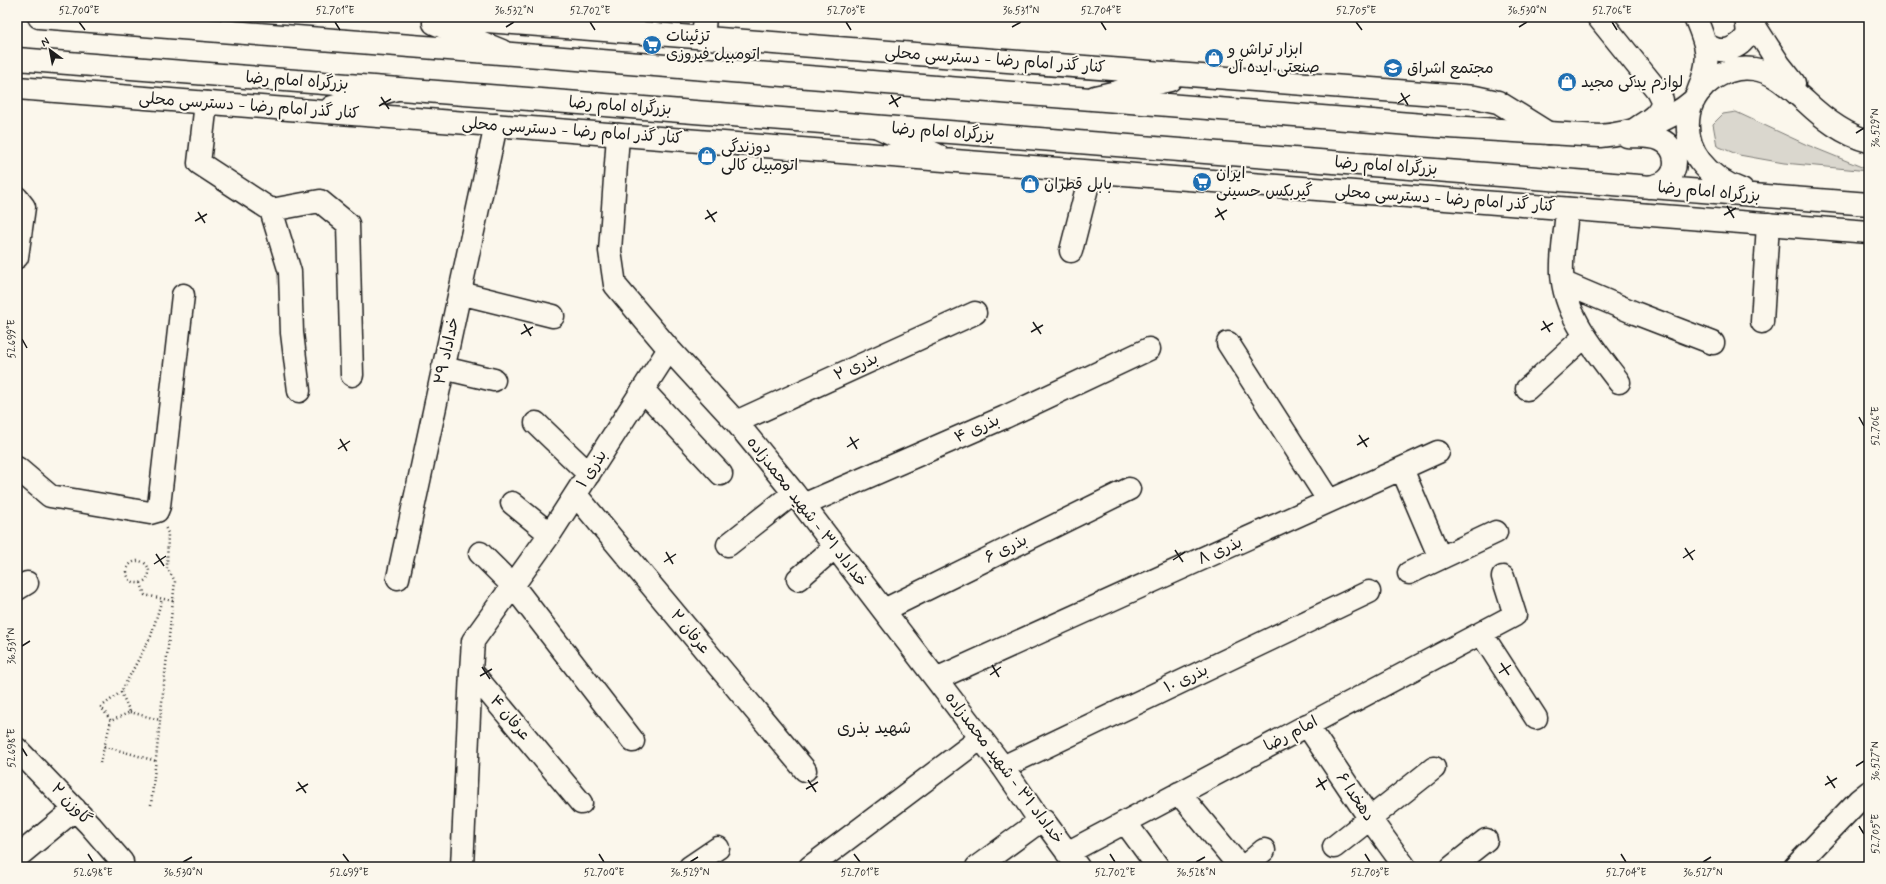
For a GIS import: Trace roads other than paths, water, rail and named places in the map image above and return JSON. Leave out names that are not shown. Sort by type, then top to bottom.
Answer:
[{"type":"main road","points":[[39,17],[1449,127],[1600,136],[1655,137],[1667,143],[1675,158],[1674,170],[1662,184],[1648,187]]},
{"type":"main road","points":[[419,17],[506,54]]},
{"type":"main road","name":"کنار گذر امام رضا - دسترسی محلی","points":[[434,17],[704,27],[1193,75],[1487,98],[1498,102],[1548,133]]},
{"type":"main road","points":[[1598,17],[1657,90],[1662,100],[1662,105],[1656,114],[1635,129]]},
{"type":"main road","points":[[1695,17],[1705,43],[1707,67],[1688,121],[1688,135],[1692,148],[1698,160],[1707,170],[1729,185],[1760,196]]},
{"type":"main road","points":[[1705,43],[1710,48],[1717,50],[1724,50],[1740,45],[1748,34],[1746,17]]},
{"type":"main road","points":[[1749,17],[1779,64],[1814,109]]},
{"type":"main road","name":"بزرگراه امام رضا","points":[[17,59],[1869,204]]},
{"type":"main road","points":[[1600,136],[1613,135],[1635,129],[1678,112],[1695,98],[1707,83],[1721,74],[1737,69],[1754,69],[1770,73],[1784,82],[1837,127],[1869,140]]},
{"type":"main road","points":[[1086,99],[1193,75]]},
{"type":"main road","name":"کنار گذر امام رضا - دسترسی محلی","points":[[17,88],[1869,232]]},
{"type":"main road","points":[[317,111],[398,89]]},
{"type":"main road","points":[[206,103],[199,163],[271,210],[290,272],[292,333],[299,392]]},
{"type":"main road","name":"خداداد ۳۱ - شهید محمدزاده","points":[[618,106],[618,135],[610,250],[615,285],[669,349],[736,422],[799,499],[1003,767],[1040,821],[1044,820],[1072,860]]},
{"type":"main road","name":"خداداد ۲۹","points":[[398,578],[496,125]]},
{"type":"main road","points":[[877,126],[950,161]]},
{"type":"main road","points":[[1286,187],[1354,164]]},
{"type":"main road","points":[[1071,251],[1091,172]]},
{"type":"main road","points":[[17,198],[24,207],[17,257]]},
{"type":"main road","points":[[271,210],[320,201],[348,224],[352,375]]},
{"type":"main road","points":[[1568,209],[1562,273],[1567,296],[1584,337],[1619,382]]},
{"type":"main road","points":[[1762,322],[1768,224]]},
{"type":"main road","points":[[1564,283],[1635,313],[1713,343]]},
{"type":"main road","points":[[460,293],[553,316]]},
{"type":"main road","points":[[17,468],[50,496],[150,513],[156,511],[159,506],[183,295]]},
{"type":"main road","name":"بذری ۲","points":[[736,422],[975,313]]},
{"type":"main road","points":[[1527,389],[1584,337]]},
{"type":"main road","points":[[1228,343],[1329,502]]},
{"type":"main road","name":"بذری ۱","points":[[514,587],[576,495],[669,349]]},
{"type":"main road","name":"بذری ۴","points":[[728,545],[799,499],[1005,417],[1149,349]]},
{"type":"main road","points":[[444,368],[494,380]]},
{"type":"main road","points":[[643,390],[720,474]]},
{"type":"main road","points":[[536,423],[589,474]]},
{"type":"main road","name":"بذری ۸","points":[[936,679],[1438,452]]},
{"type":"main road","points":[[1402,469],[1440,558]]},
{"type":"main road","name":"بذری ۶","points":[[884,610],[1129,489]]},
{"type":"main road","name":"عرفان ۲","points":[[576,495],[805,770]]},
{"type":"main road","points":[[512,503],[550,534]]},
{"type":"main road","points":[[1409,573],[1496,532]]},
{"type":"main road","points":[[798,579],[835,547]]},
{"type":"main road","points":[[480,554],[514,587],[633,741]]},
{"type":"main road","name":"امام رضا","points":[[1072,860],[1125,822],[1515,615],[1504,578]]},
{"type":"main road","points":[[462,867],[470,671],[473,641],[514,587]]},
{"type":"main road","name":"بذری ۱۰","points":[[1003,767],[1369,592]]},
{"type":"main road","points":[[1481,633],[1536,718]]},
{"type":"main road","name":"عرفان ۴","points":[[470,671],[581,803]]},
{"type":"main road","name":"دهخدا ۶","points":[[1307,725],[1370,819],[1405,867]]},
{"type":"main road","points":[[810,867],[981,738]]},
{"type":"main road","name":"گاوزن ۲","points":[[17,749],[75,809],[122,862]]},
{"type":"main road","points":[[1334,847],[1434,768]]},
{"type":"main road","points":[[1179,793],[1240,867]]},
{"type":"main road","points":[[1795,867],[1866,800]]},
{"type":"main road","points":[[17,856],[75,809]]},
{"type":"main road","points":[[977,867],[1040,821]]},
{"type":"main road","points":[[1125,822],[1158,867]]},
{"type":"main road","points":[[1452,867],[1486,840]]},
{"type":"main road","points":[[690,867],[718,848]]},
{"type":"main road","points":[[1244,867],[1264,850]]},
{"type":"place","name":"تزئینات اتومبیل فیروزی","points":[[652,45]]},
{"type":"place","name":"ابزار تراش و صنعتی ایده آل","points":[[1214,58]]},
{"type":"place","name":"مجتمع اشراق","points":[[1393,68]]},
{"type":"place","name":"لوازم یدکی مجید","points":[[1567,82]]},
{"type":"place","name":"دوزندگی اتومبیل کالی","points":[[707,156]]},
{"type":"place","name":"ایران گیربکس حسینی","points":[[1202,182]]},
{"type":"place","name":"بابل قطران","points":[[1030,184]]},
{"type":"district","name":"شهید بذری","points":[[874,728]]}]
